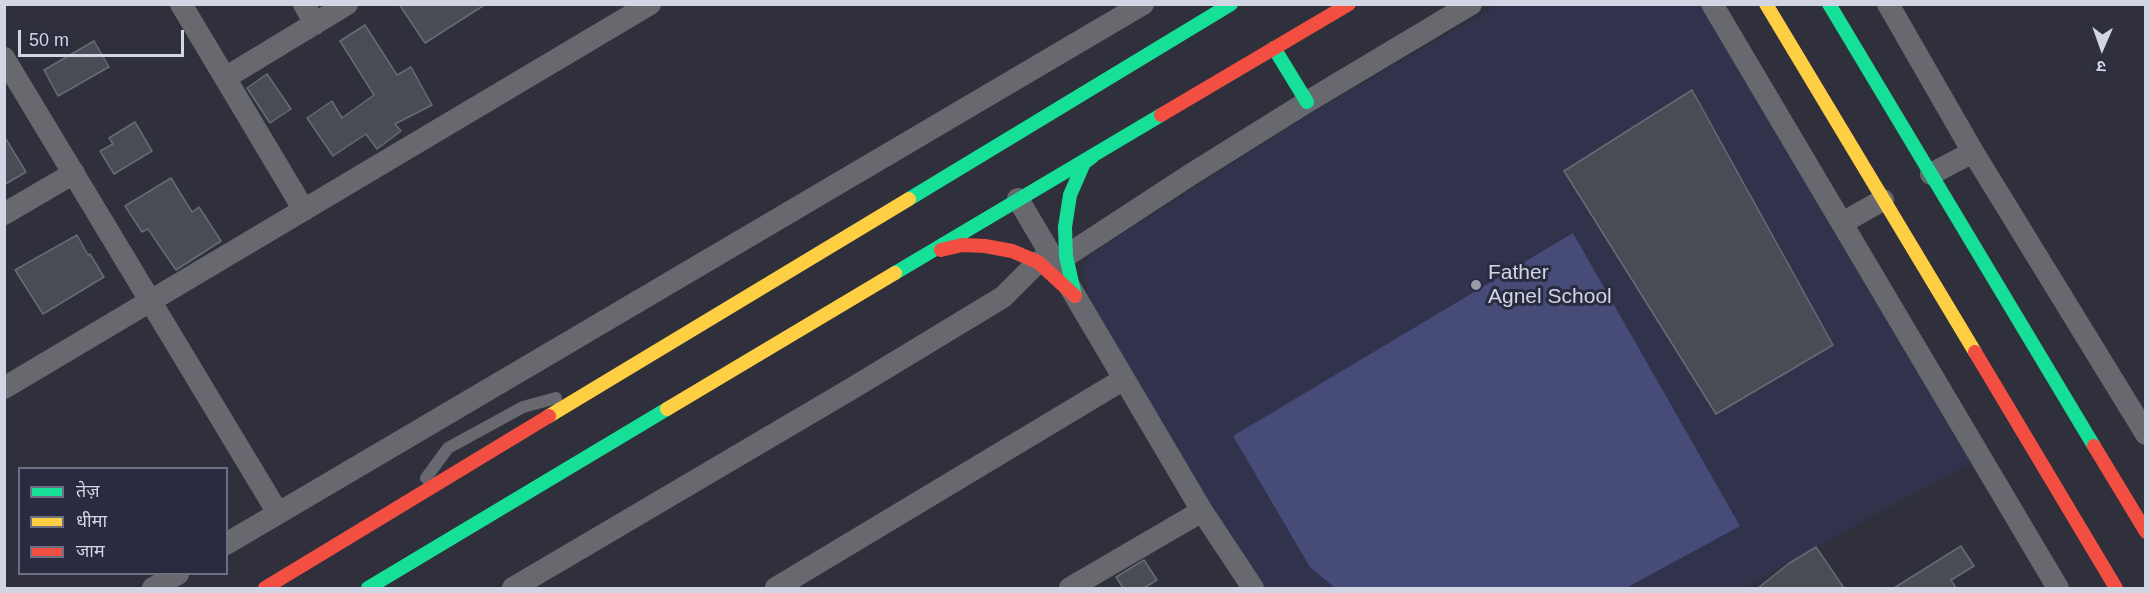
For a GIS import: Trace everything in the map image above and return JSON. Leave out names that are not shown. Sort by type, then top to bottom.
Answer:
[{"type":"street","points":[[181,4],[304,210]]},
{"type":"street","points":[[225,78],[309,14],[347,4]]},
{"type":"street","points":[[4,388],[650,4]]},
{"type":"street","points":[[228,543],[1143,4]]},
{"type":"street","points":[[265,588],[1231,4]]},
{"type":"street","points":[[368,588],[1105,147],[1349,4]]},
{"type":"street","points":[[1066,256],[1307,102],[1471,4]]},
{"type":"street","points":[[1712,4],[2058,588]]},
{"type":"street","points":[[1766,4],[2116,588]]},
{"type":"street","points":[[1829,4],[2145,532]]},
{"type":"street","points":[[1888,4],[1973,152],[2145,434]]},
{"type":"street","points":[[1274,48],[1307,102]]},
{"type":"street","points":[[4,58],[278,513]]},
{"type":"street","points":[[1075,296],[1066,256],[1065,227],[1070,195],[1084,163],[1105,147]]},
{"type":"street","points":[[1931,174],[1973,152]]},
{"type":"street","points":[[4,214],[74,173]]},
{"type":"street","points":[[1018,199],[1202,511],[1253,588]]},
{"type":"street","points":[[1842,223],[1883,200]]},
{"type":"street","points":[[927,253],[962,245],[1012,250],[1038,262],[1075,296]]},
{"type":"street","points":[[513,588],[1003,297],[1038,262]]},
{"type":"street","points":[[776,588],[1124,379]]},
{"type":"street","points":[[1071,588],[1202,511]]},
{"type":"street","points":[[153,588],[175,575]]},
{"type":"lane","points":[[410,501],[448,448],[523,407],[597,387]]},
{"type":"shaded area","name":"Father Agnel School","points":[[1498,5],[1698,5],[1711,18],[1816,202],[1971,463],[1830,539],[1746,588],[1264,588],[1236,549],[1091,302],[1082,269],[1094,252],[1313,112]]},
{"type":"shaded area","points":[[1573,233],[1740,526],[1626,588],[1335,588],[1310,567],[1233,436]]},
{"type":"building","points":[[399,4],[486,4],[425,43]]},
{"type":"building","points":[[365,25],[397,75],[411,67],[432,105],[395,124],[401,131],[377,149],[366,134],[333,156],[307,118],[332,101],[342,118],[374,95],[340,41]]},
{"type":"building","points":[[94,41],[109,67],[58,96],[44,70]]},
{"type":"building","points":[[267,74],[291,109],[270,123],[247,88]]},
{"type":"building","points":[[1692,90],[1833,345],[1716,414],[1564,171]]},
{"type":"building","points":[[135,122],[152,151],[114,174],[100,151],[113,144],[109,138]]},
{"type":"building","points":[[4,136],[26,172],[4,185]]},
{"type":"building","points":[[171,178],[192,212],[199,207],[221,241],[176,270],[148,229],[142,232],[125,206]]},
{"type":"building","points":[[77,235],[104,277],[43,314],[15,270]]},
{"type":"building","points":[[1961,546],[1974,566],[1951,580],[1956,588],[1894,588]]},
{"type":"building","points":[[1816,547],[1844,588],[1758,588],[1788,564]]},
{"type":"building","points":[[1144,560],[1157,580],[1144,588],[1123,588],[1116,577]]},
{"type":"traffic: fast","points":[[909,199],[1231,4]]},
{"type":"traffic: fast","points":[[1829,4],[2094,446]]},
{"type":"traffic: fast","points":[[1274,48],[1307,102]]},
{"type":"traffic: fast","points":[[895,273],[1161,115]]},
{"type":"traffic: fast","points":[[1075,296],[1066,256],[1065,227],[1070,195],[1084,163],[1092,157]]},
{"type":"traffic: fast","points":[[368,588],[667,409]]},
{"type":"traffic: slow","points":[[1766,4],[1975,352]]},
{"type":"traffic: slow","points":[[549,416],[909,199]]},
{"type":"traffic: slow","points":[[667,409],[895,273]]},
{"type":"traffic: jam","points":[[1161,115],[1349,4]]},
{"type":"traffic: jam","points":[[941,250],[962,245],[1012,251],[1038,262],[1075,296]]},
{"type":"traffic: jam","points":[[1975,352],[2116,588]]},
{"type":"traffic: jam","points":[[265,588],[549,416]]},
{"type":"traffic: jam","points":[[2094,446],[2146,532]]},
{"type":"place","name":"Father Agnel School","points":[[1476,285]]}]
